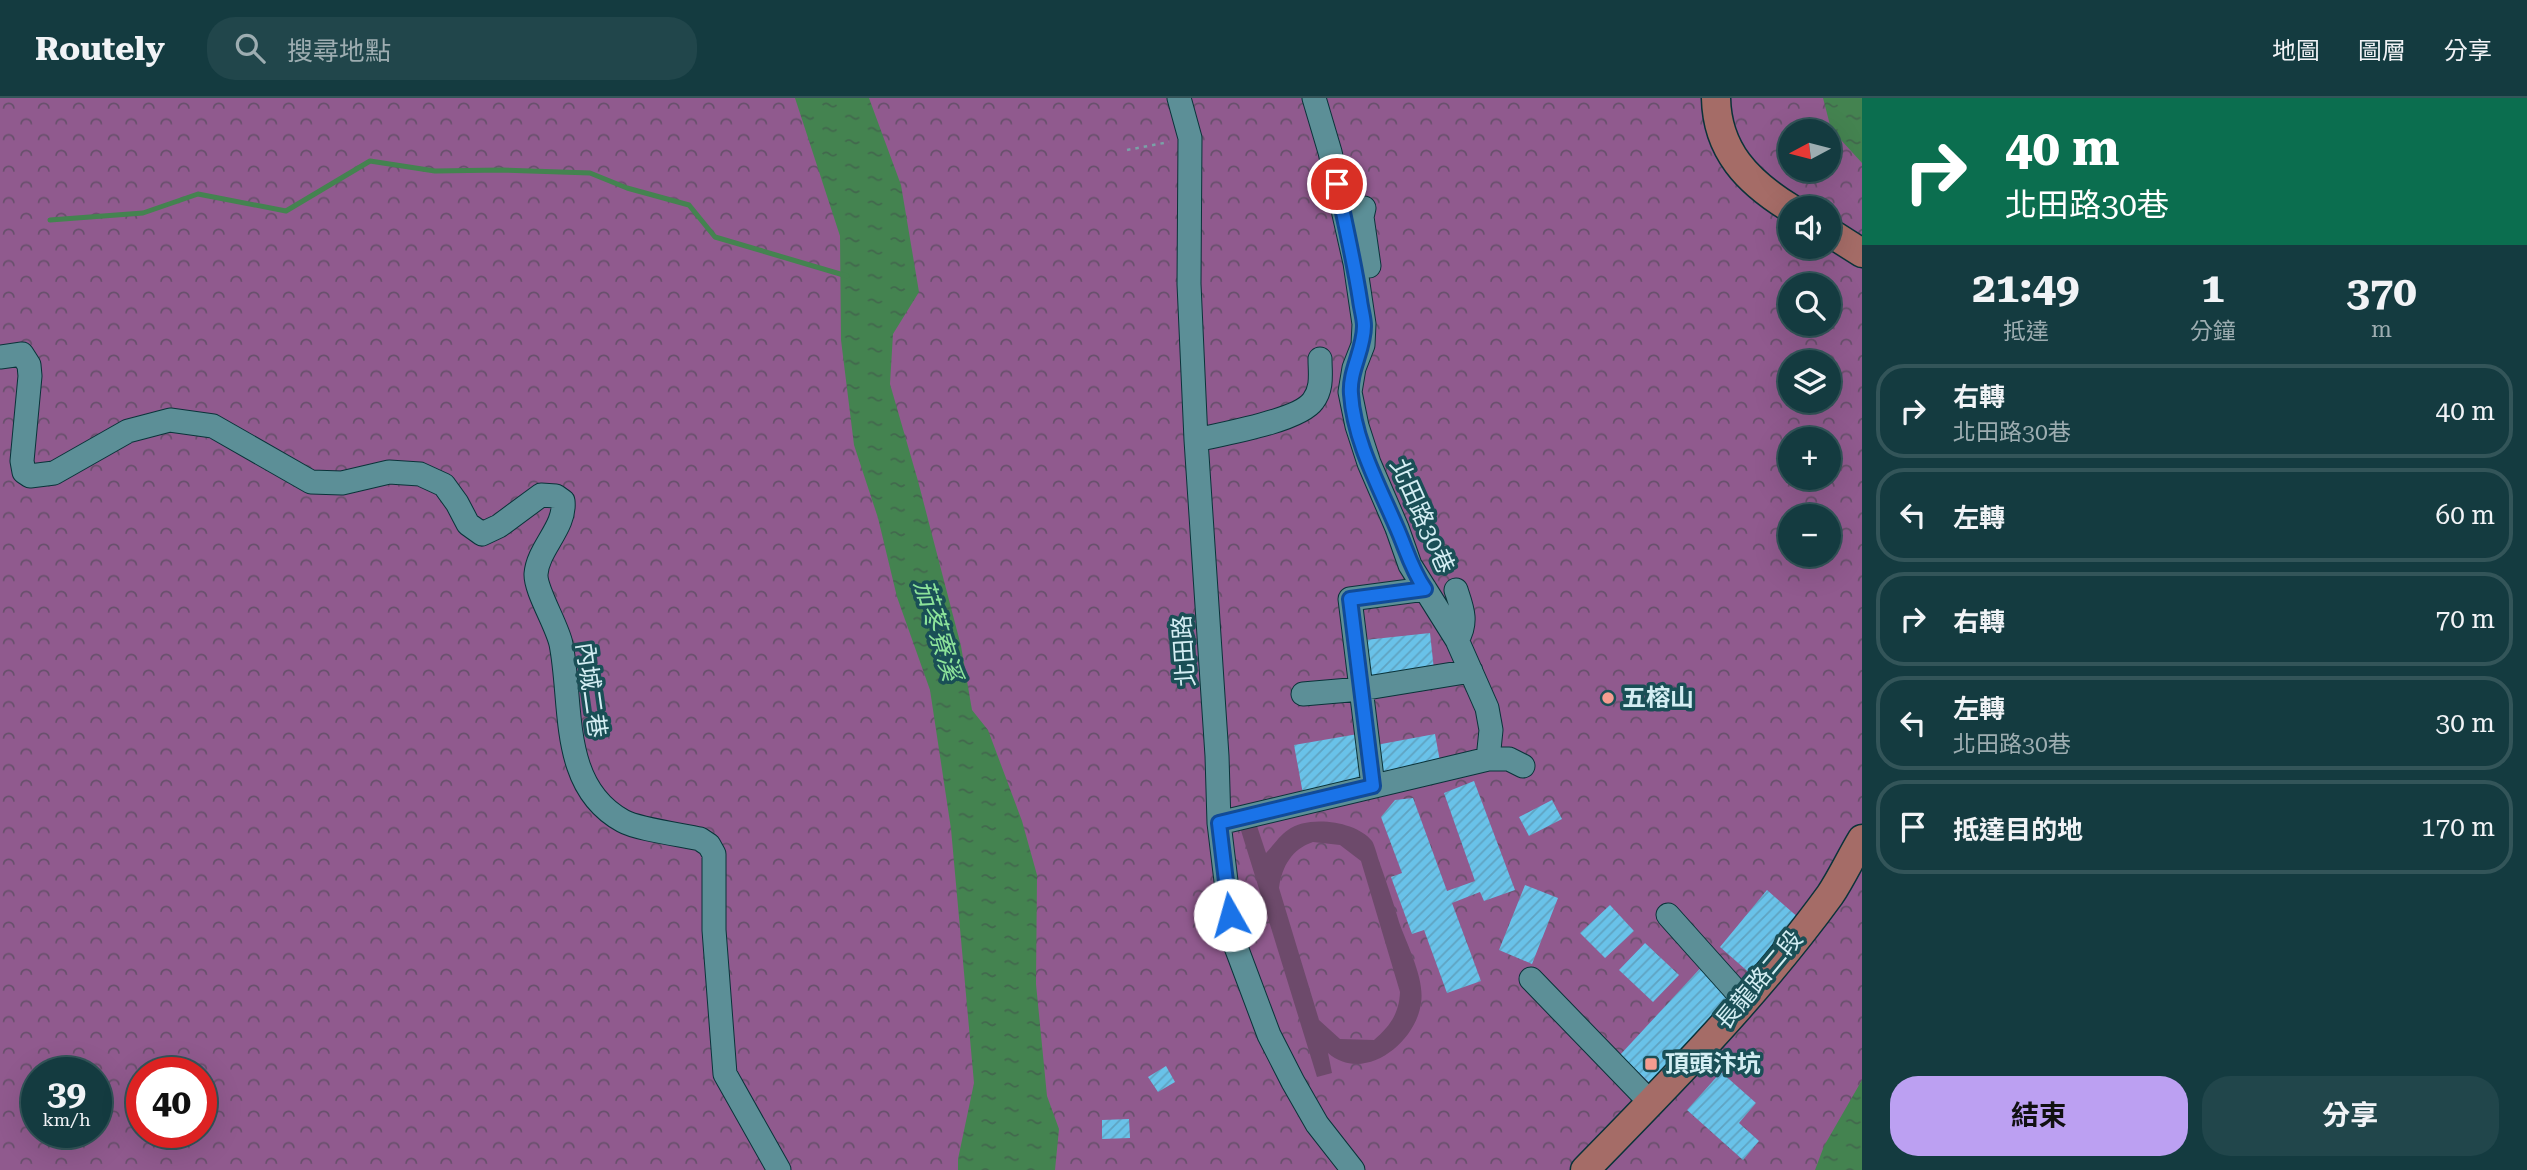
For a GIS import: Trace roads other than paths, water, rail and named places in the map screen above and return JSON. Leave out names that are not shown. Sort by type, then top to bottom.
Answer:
[{"type":"main road","points":[[1716,98],[1727,150],[1742,171],[1778,200]]},
{"type":"main road","points":[[1841,240],[1862,253]]},
{"type":"main road","name":"長龍路二段","points":[[1585,1170],[1651,1103],[1744,1000],[1831,893],[1862,839]]},
{"type":"street","name":"北田路","points":[[1179,98],[1190,138],[1189,284],[1196,440],[1219,823],[1233,939],[1269,1035],[1317,1124],[1353,1170]]},
{"type":"street","name":"北田路30巷","points":[[1314,98],[1330,152],[1355,263],[1364,324],[1363,345],[1354,368],[1350,392],[1357,426],[1410,565],[1457,640],[1487,708],[1491,730],[1488,759]]},
{"type":"street","points":[[1364,208],[1362,217],[1372,289],[1370,310],[1364,324]]},
{"type":"street","name":"內城二巷","points":[[0,357],[22,354],[29,365],[22,461],[24,472],[30,476],[54,473],[128,431],[170,420],[213,426],[311,482],[342,484],[389,472],[420,474],[444,485],[468,524],[482,534],[499,526],[541,495],[556,496],[563,501],[564,512],[540,559],[536,576],[561,642],[574,756],[598,803],[624,822],[700,839],[709,845],[714,854],[714,930],[726,1074],[779,1170]]},
{"type":"street","points":[[1196,440],[1299,413],[1313,402],[1321,384],[1320,359]]},
{"type":"street","points":[[1373,786],[1350,599],[1425,589]]},
{"type":"street","points":[[1456,590],[1463,611],[1464,628],[1457,640]]},
{"type":"street","points":[[1303,694],[1362,689],[1471,671]]},
{"type":"street","points":[[1219,823],[1488,759],[1509,759],[1523,766]]},
{"type":"street","points":[[1668,915],[1744,1000]]},
{"type":"street","points":[[1531,979],[1651,1103]]},
{"type":"water","name":"茄苳寮溪","points":[[795,98],[869,98],[901,185],[919,292],[893,334],[890,384],[961,646],[972,710],[988,730],[1022,821],[1037,875],[1036,984],[1047,1096],[1059,1129],[1055,1170],[958,1170],[974,1083],[951,829],[930,690],[897,597],[878,518],[854,445],[841,340],[840,236]]},
{"type":"water","points":[[1823,98],[1862,98],[1862,163],[1841,140],[1841,119],[1828,119]]},
{"type":"water","points":[[1862,1080],[1862,1170],[1815,1170],[1824,1146]]},
{"type":"waterway","points":[[50,220],[143,213],[198,194],[286,211],[370,161],[435,171],[590,173],[627,188],[689,205],[715,237],[847,276]]},
{"type":"place","name":"五榕山","points":[[1608,698]]},
{"type":"place","name":"頂頭汴坑","points":[[1651,1064]]}]
